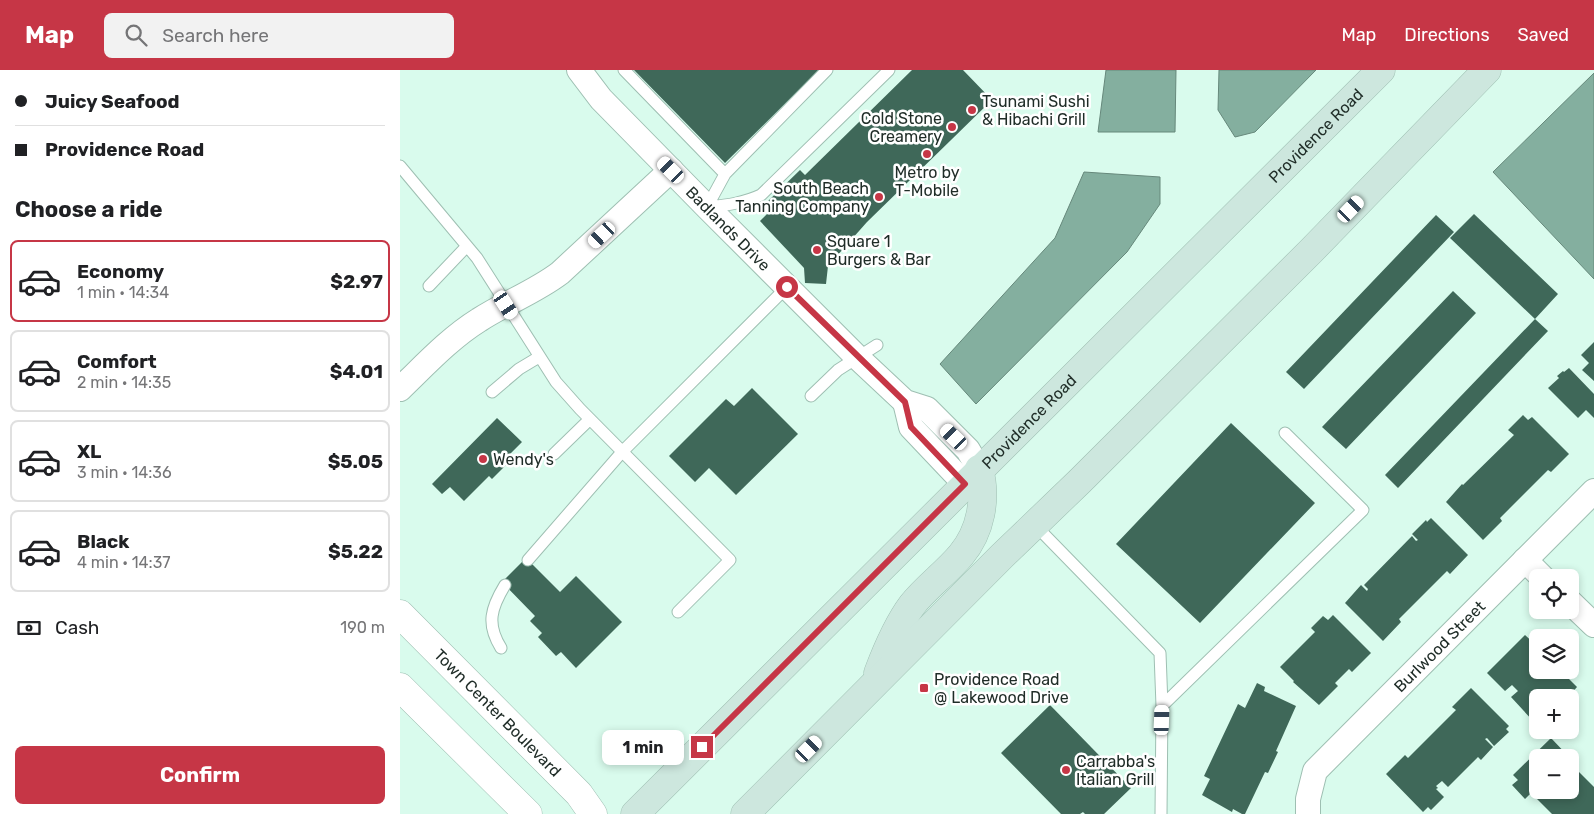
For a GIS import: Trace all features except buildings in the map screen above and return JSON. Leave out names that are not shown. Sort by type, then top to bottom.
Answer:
[{"type":"main road","name":"Providence Road","points":[[635,814],[1381,70]]},
{"type":"main road","points":[[745,814],[1290,272],[1487,70]]},
{"type":"main road","points":[[874,684],[884,655],[905,615],[914,603],[961,555],[973,535],[980,514],[983,483],[972,476]]},
{"type":"street","name":"Badlands Drive","points":[[579,70],[601,99],[787,287],[867,351],[905,402],[926,409],[968,450],[972,476]]},
{"type":"street","points":[[400,389],[454,339],[478,320],[548,282],[560,273],[671,170]]},
{"type":"street","name":"Burlwood Street","points":[[1308,814],[1308,799],[1315,771],[1594,491]]},
{"type":"street","points":[[1525,560],[1534,569]]},
{"type":"street","points":[[1579,611],[1594,625]]},
{"type":"street","name":"Town Center Boulevard","points":[[400,614],[579,794],[593,814]]},
{"type":"street","points":[[400,687],[528,814]]},
{"type":"lane","points":[[624,70],[725,174]]},
{"type":"lane","points":[[707,207],[725,174],[827,70]]},
{"type":"lane","points":[[707,207],[733,205],[749,201],[761,195],[890,70]]},
{"type":"lane","points":[[400,166],[477,258],[556,382],[622,452],[730,560],[678,612]]},
{"type":"lane","points":[[429,286],[467,246]]},
{"type":"lane","points":[[528,560],[622,452],[787,287]]},
{"type":"lane","points":[[811,396],[838,370],[867,351]]},
{"type":"lane","points":[[492,392],[539,356]]},
{"type":"lane","points":[[554,454],[590,419]]},
{"type":"lane","points":[[1162,706],[1363,510],[1285,433]]},
{"type":"lane","points":[[1035,524],[1160,653],[1162,706],[1161,814]]},
{"type":"lane","points":[[501,648],[496,640],[491,620],[496,600],[504,585]]},
{"type":"shaded area","points":[[1106,70],[1176,70],[1175,132],[1098,132]]},
{"type":"shaded area","points":[[1219,70],[1316,70],[1255,132],[1235,137],[1218,110]]},
{"type":"shaded area","points":[[1594,73],[1594,279],[1493,172]]},
{"type":"shaded area","points":[[1084,172],[1160,177],[1160,204],[1127,252],[976,404],[940,364],[1055,238]]},
{"type":"place","name":"Tsunami Sushi & Hibachi Grill","points":[[972,110]]},
{"type":"place","name":"Cold Stone Creamery","points":[[952,127]]},
{"type":"place","name":"Metro by T-Mobile","points":[[927,154]]},
{"type":"place","name":"South Beach Tanning Company","points":[[879,197]]},
{"type":"place","name":"Square 1 Burgers & Bar","points":[[817,250]]},
{"type":"place","name":"Wendy's","points":[[483,459]]},
{"type":"place","name":"Providence Road @ Lakewood Drive","points":[[924,688]]},
{"type":"place","name":"Carrabba's Italian Grill","points":[[1066,770]]},
{"type":"route","points":[[702,747],[965,484],[911,427],[905,402],[787,287]]}]
